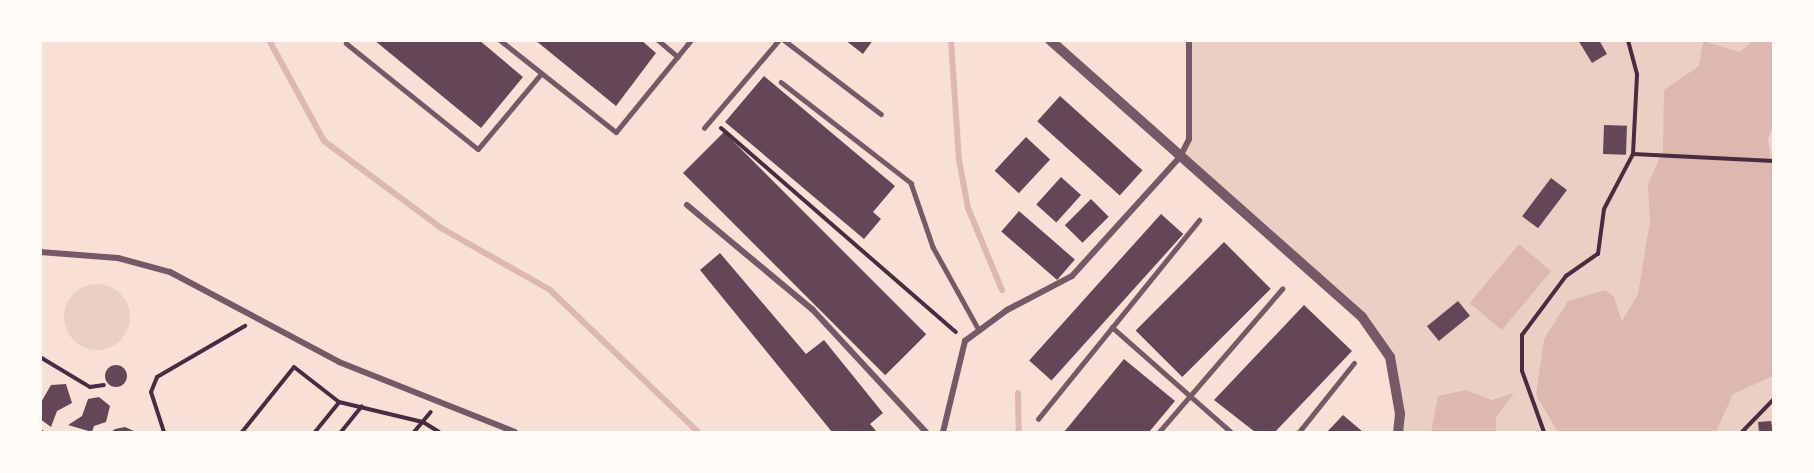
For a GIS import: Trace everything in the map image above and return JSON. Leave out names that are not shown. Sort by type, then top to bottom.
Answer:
[{"type":"street","points":[[1050,40],[1362,317],[1390,357],[1400,414],[1398,432]]},
{"type":"street","points":[[943,432],[965,341],[979,330],[1072,276],[1180,157],[1189,139],[1189,40]]},
{"type":"street","points":[[687,205],[812,309],[927,432]]},
{"type":"street","points":[[40,252],[146,264],[260,318],[350,367],[515,432]]},
{"type":"lane","points":[[500,40],[616,132],[691,40]]},
{"type":"lane","points":[[658,40],[678,57]]},
{"type":"lane","points":[[704,128],[779,40]]},
{"type":"lane","points":[[784,40],[881,114]]},
{"type":"lane","points":[[346,43],[478,149],[541,74]]},
{"type":"lane","points":[[781,82],[911,183],[933,247],[979,330]]},
{"type":"lane","points":[[1038,419],[1199,220]]},
{"type":"lane","points":[[1159,432],[1187,394],[1282,289]]},
{"type":"lane","points":[[1112,327],[1231,432]]},
{"type":"lane","points":[[1299,432],[1354,363]]},
{"type":"path","points":[[1544,432],[1522,372],[1522,334],[1566,276],[1598,254],[1604,208],[1633,154],[1637,74],[1628,40]]},
{"type":"path","points":[[721,128],[965,341]]},
{"type":"path","points":[[1633,154],[1773,161]]},
{"type":"path","points":[[164,432],[151,392],[157,377],[260,318]]},
{"type":"path","points":[[40,357],[90,387],[104,385]]},
{"type":"path","points":[[242,432],[294,367],[339,402],[423,422],[437,432]]},
{"type":"path","points":[[1742,432],[1773,399]]},
{"type":"path","points":[[315,432],[339,402]]},
{"type":"path","points":[[341,432],[362,406]]},
{"type":"path","points":[[414,432],[429,414]]},
{"type":"shaded area","points":[[1189,41],[1773,41],[1773,432],[1398,432],[1397,385],[1376,335],[1180,157],[1189,139]]},
{"type":"shaded area","points":[[1703,41],[1740,52],[1752,41],[1773,41],[1773,126],[1768,139],[1774,175],[1773,376],[1733,394],[1716,432],[1558,432],[1536,395],[1544,339],[1568,301],[1605,290],[1614,297],[1622,321],[1638,294],[1650,221],[1648,184],[1663,151],[1664,90],[1699,66]]},
{"type":"shaded area","points":[[1519,244],[1551,271],[1502,330],[1470,303]]},
{"type":"shaded area","points":[[97,284],[110,286],[125,299],[130,317],[128,330],[115,345],[97,350],[84,348],[69,335],[64,317],[66,304],[79,289]]},
{"type":"shaded area","points":[[1466,390],[1492,400],[1514,393],[1496,418],[1496,432],[1431,432],[1438,396]]},
{"type":"building","points":[[374,40],[479,40],[523,77],[481,128]]},
{"type":"building","points":[[535,40],[641,40],[656,53],[616,106]]},
{"type":"building","points":[[845,40],[873,40],[863,54]]},
{"type":"building","points":[[1578,40],[1599,40],[1607,54],[1592,63]]},
{"type":"building","points":[[764,76],[895,186],[873,212],[881,219],[864,239],[725,122]]},
{"type":"building","points":[[1060,96],[1142,170],[1120,196],[1037,121]]},
{"type":"building","points":[[1604,125],[1627,126],[1626,155],[1603,154]]},
{"type":"building","points":[[724,132],[926,334],[885,375],[683,173]]},
{"type":"building","points":[[1026,137],[1050,160],[1019,193],[995,171]]},
{"type":"building","points":[[1061,177],[1081,195],[1056,223],[1036,204]]},
{"type":"building","points":[[1551,178],[1567,190],[1538,228],[1522,216]]},
{"type":"building","points":[[1091,199],[1109,217],[1083,243],[1065,225]]},
{"type":"building","points":[[1019,211],[1075,260],[1057,280],[1001,231]]},
{"type":"building","points":[[1161,214],[1183,234],[1051,380],[1029,360]]},
{"type":"building","points":[[1224,242],[1271,289],[1182,377],[1136,330]]},
{"type":"building","points":[[720,253],[806,354],[824,340],[883,413],[870,424],[877,432],[832,432],[700,270]]},
{"type":"building","points":[[1458,301],[1470,316],[1439,341],[1427,326]]},
{"type":"building","points":[[1304,305],[1352,351],[1275,432],[1255,432],[1214,400]]},
{"type":"building","points":[[1124,359],[1175,401],[1149,432],[1064,432]]},
{"type":"building","points":[[112,365],[120,365],[127,372],[127,380],[120,387],[112,387],[105,380],[105,372]]},
{"type":"building","points":[[66,384],[72,403],[57,411],[51,427],[40,419],[40,404],[51,385]]},
{"type":"building","points":[[99,397],[110,406],[106,422],[94,426],[92,432],[68,425],[82,416],[88,399]]},
{"type":"building","points":[[1343,415],[1363,432],[1327,432]]},
{"type":"building","points":[[1771,421],[1773,432],[1759,432],[1758,422]]},
{"type":"building","points":[[125,427],[136,432],[111,432],[115,429]]},
{"type":"waterway","points":[[269,40],[324,141],[441,228],[550,290],[698,432]]},
{"type":"waterway","points":[[951,40],[959,160],[968,208],[1002,290]]},
{"type":"waterway","points":[[1018,393],[1019,432]]}]
